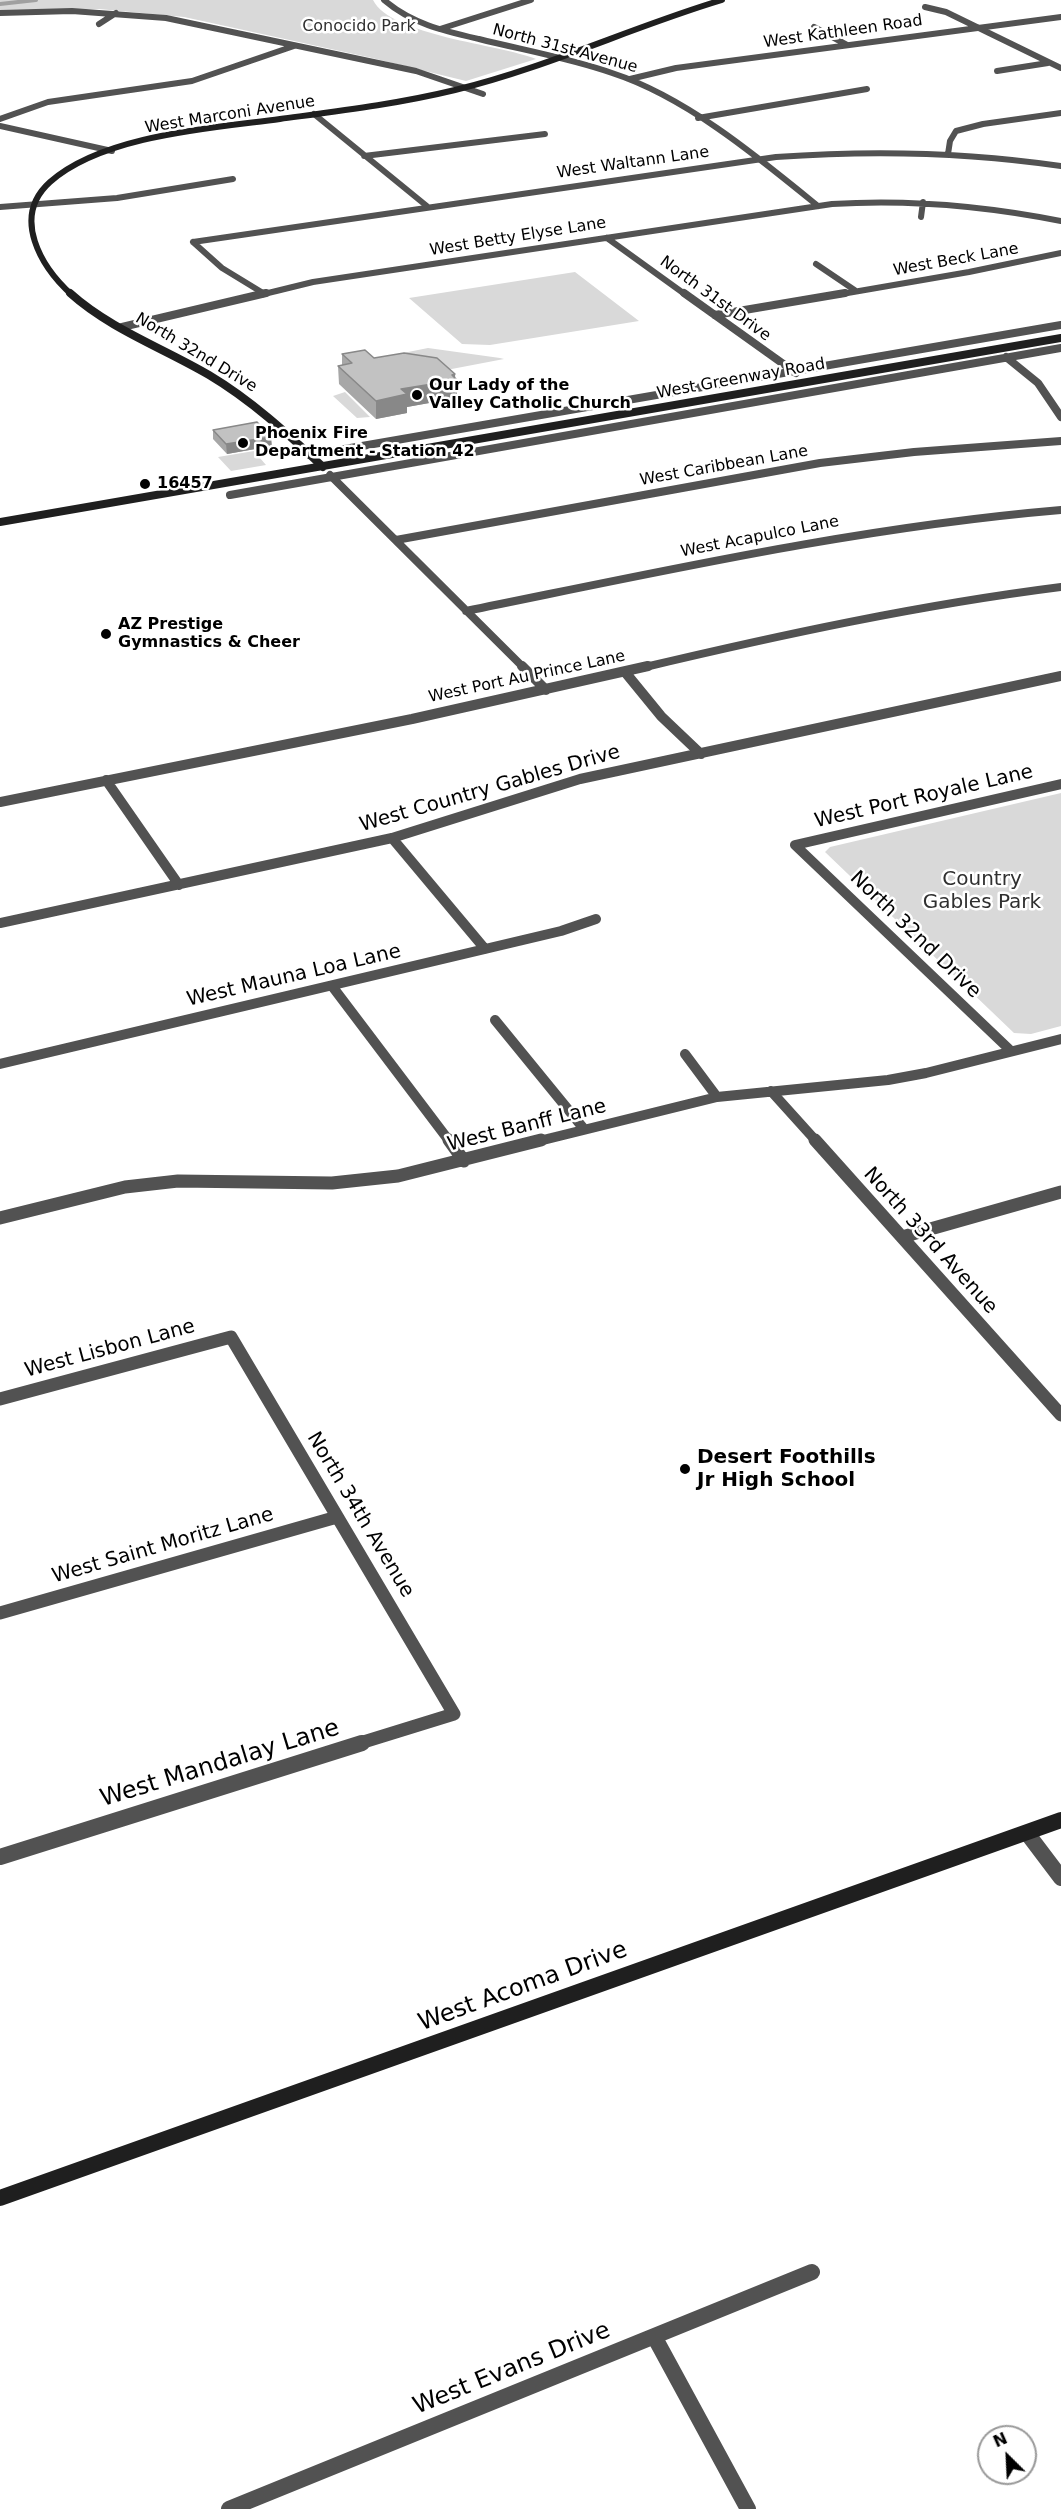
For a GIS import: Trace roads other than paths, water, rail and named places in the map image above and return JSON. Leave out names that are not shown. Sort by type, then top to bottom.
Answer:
[{"type":"street","name":"North 31st Avenue","points":[[384,0],[400,14],[439,30],[646,85],[742,144],[818,206]]},
{"type":"street","points":[[439,30],[495,14],[531,0]]},
{"type":"street","name":"West Marconi Avenue","points":[[0,126],[112,151],[180,133],[397,102],[507,76],[722,0]]},
{"type":"street","points":[[925,7],[946,12],[1061,68]]},
{"type":"street","points":[[0,13],[61,11],[166,18],[416,71],[483,94]]},
{"type":"street","points":[[99,24],[116,13]]},
{"type":"street","name":"West Kathleen Road","points":[[630,79],[676,68],[1061,17]]},
{"type":"street","points":[[814,27],[847,45]]},
{"type":"street","points":[[0,119],[48,102],[208,77],[296,45]]},
{"type":"street","points":[[998,71],[1049,63]]},
{"type":"street","points":[[698,118],[867,89]]},
{"type":"street","points":[[948,154],[952,135],[962,129],[1061,113]]},
{"type":"street","points":[[314,114],[428,207]]},
{"type":"street","points":[[364,156],[544,134]]},
{"type":"street","points":[[32,206],[39,193],[61,174],[112,151]]},
{"type":"street","name":"West Waltann Lane","points":[[263,293],[222,268],[193,242],[760,159],[848,152],[948,154],[1061,166]]},
{"type":"street","points":[[0,207],[96,202],[233,179]]},
{"type":"street","name":"West Betty Elyse Lane","points":[[122,327],[313,282],[818,206],[881,201],[922,202],[987,207],[1061,221]]},
{"type":"street","points":[[921,217],[922,202]]},
{"type":"street","name":"North 32nd Drive","points":[[32,206],[30,229],[44,265],[60,286],[82,303],[122,327],[232,389],[273,420],[546,690]]},
{"type":"street","name":"North 31st Drive","points":[[607,238],[808,382]]},
{"type":"street","name":"West Beck Lane","points":[[715,315],[979,270],[1061,253]]},
{"type":"street","points":[[816,264],[856,291]]},
{"type":"street","name":"West Greenway Road","points":[[310,455],[1061,325]]},
{"type":"street","name":"West Greenway Road","points":[[0,522],[1061,338]]},
{"type":"street","name":"West Greenway Road","points":[[230,495],[1061,348]]},
{"type":"street","points":[[994,350],[1028,370],[1050,396],[1061,417]]},
{"type":"street","name":"West Caribbean Lane","points":[[396,540],[820,464],[914,452],[1061,441]]},
{"type":"street","name":"West Acapulco Lane","points":[[466,611],[880,529],[953,519],[1061,510]]},
{"type":"street","name":"West Port Au Prince Lane","points":[[0,802],[546,690],[674,659],[929,606],[992,594],[1061,587]]},
{"type":"street","points":[[625,672],[661,716],[701,754]]},
{"type":"street","name":"West Country Gables Drive","points":[[0,923],[392,838],[444,823],[527,793],[580,779],[1061,676]]},
{"type":"street","points":[[106,780],[179,885]]},
{"type":"street","name":"West Port Royale Lane","points":[[795,845],[1061,784]]},
{"type":"street","points":[[392,838],[485,949]]},
{"type":"street","name":"North 32nd Drive","points":[[795,845],[1011,1051]]},
{"type":"street","name":"West Mauna Loa Lane","points":[[0,1064],[561,931],[596,919]]},
{"type":"street","points":[[332,986],[464,1161]]},
{"type":"street","points":[[495,1020],[584,1129]]},
{"type":"street","name":"West Banff Lane","points":[[0,1218],[125,1187],[178,1181],[321,1183],[363,1181],[398,1176],[717,1097],[888,1080],[926,1073],[1061,1039]]},
{"type":"street","points":[[685,1054],[717,1097]]},
{"type":"street","name":"North 33rd Avenue","points":[[771,1090],[1061,1415]]},
{"type":"street","points":[[902,1237],[1061,1192]]},
{"type":"street","name":"West Lisbon Lane","points":[[0,1399],[231,1337]]},
{"type":"street","name":"North 34th Avenue","points":[[231,1337],[454,1714]]},
{"type":"street","name":"West Saint Moritz Lane","points":[[0,1612],[337,1517]]},
{"type":"street","name":"West Mandalay Lane","points":[[0,1857],[454,1714]]},
{"type":"street","name":"West Acoma Drive","points":[[0,2198],[1061,1820]]},
{"type":"street","points":[[1027,1833],[1061,1878]]},
{"type":"street","name":"West Evans Drive","points":[[230,2509],[655,2338],[812,2272]]},
{"type":"street","points":[[655,2338],[748,2509]]},
{"type":"waterway","points":[[0,4],[36,0]]},
{"type":"place","name":"Our Lady of the Valley Catholic Church","points":[[417,395]]},
{"type":"place","name":"Phoenix Fire Department - Station 42","points":[[243,443]]},
{"type":"place","name":"16457","points":[[145,484]]},
{"type":"place","name":"AZ Prestige Gymnastics & Cheer","points":[[106,634]]},
{"type":"place","name":"Desert Foothills Jr High School","points":[[685,1469]]},
{"type":"park label","name":"Conocido Park","points":[[359,27]]},
{"type":"park label","name":"Country Gables Park","points":[[982,892]]}]
